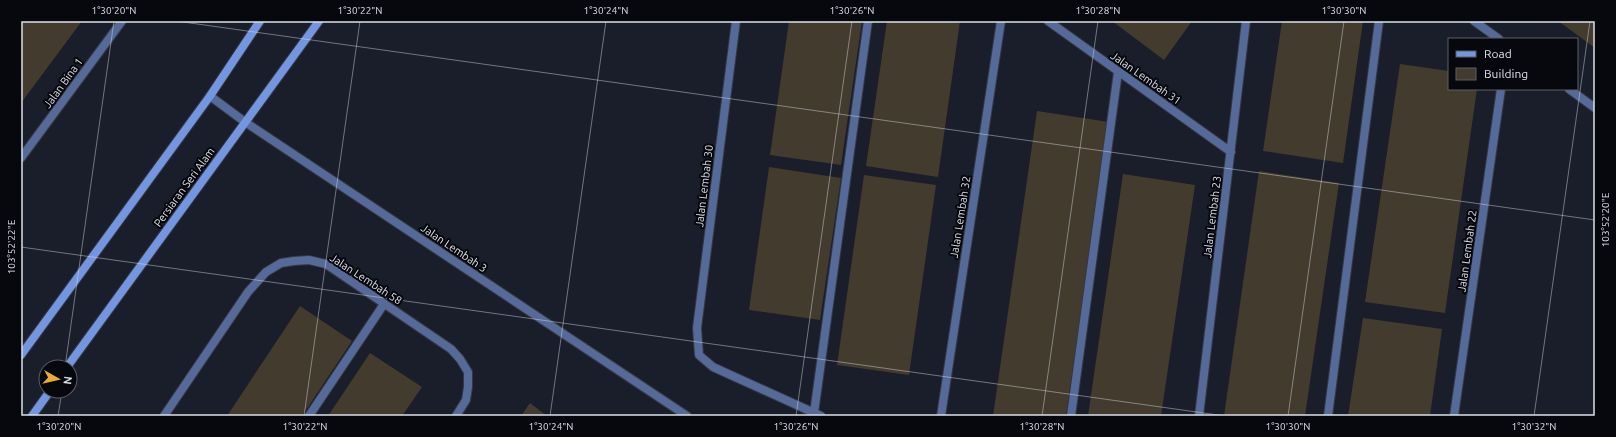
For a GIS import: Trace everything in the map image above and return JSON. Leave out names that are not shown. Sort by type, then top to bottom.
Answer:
[{"type":"main road","points":[[21,355],[210,96],[260,21]]},
{"type":"main road","name":"Persiaran Seri Alam","points":[[74,359],[318,21]]},
{"type":"main road","points":[[32,416],[44,399]]},
{"type":"street","name":"Jalan Bina 1","points":[[21,158],[122,21]]},
{"type":"street","name":"Jalan Lembah 30","points":[[736,21],[697,328],[699,354],[713,367],[818,414]]},
{"type":"street","points":[[818,414],[868,21]]},
{"type":"street","name":"Jalan Lembah 32","points":[[941,416],[1001,21]]},
{"type":"street","name":"Jalan Lembah 31","points":[[1048,21],[1231,152]]},
{"type":"street","name":"Jalan Lembah 23","points":[[1199,416],[1246,21]]},
{"type":"street","points":[[1328,416],[1379,21]]},
{"type":"street","points":[[1474,21],[1498,38]]},
{"type":"street","points":[[1071,416],[1118,72]]},
{"type":"street","name":"Jalan Lembah 22","points":[[1454,416],[1501,90]]},
{"type":"street","points":[[1570,90],[1595,108]]},
{"type":"street","name":"Jalan Lembah 3","points":[[210,96],[245,122],[687,416]]},
{"type":"street","name":"Jalan Lembah 58","points":[[164,416],[248,292],[266,272],[281,263],[309,260],[326,264],[451,349],[468,372],[466,400],[456,416]]},
{"type":"street","points":[[309,416],[384,304]]},
{"type":"building","points":[[21,21],[82,21],[21,103]]},
{"type":"building","points":[[789,21],[862,21],[841,165],[770,155]]},
{"type":"building","points":[[887,21],[960,21],[938,177],[866,166]]},
{"type":"building","points":[[1112,21],[1192,21],[1164,60]]},
{"type":"building","points":[[1282,21],[1363,21],[1343,163],[1263,151]]},
{"type":"building","points":[[1558,21],[1595,21],[1595,48],[1569,29]]},
{"type":"building","points":[[1400,64],[1448,71],[1448,90],[1477,90],[1445,313],[1365,302]]},
{"type":"building","points":[[1037,111],[1109,122],[1066,416],[993,416]]},
{"type":"building","points":[[769,167],[841,178],[820,320],[749,310]]},
{"type":"building","points":[[1259,171],[1339,183],[1305,416],[1224,416]]},
{"type":"building","points":[[1123,174],[1195,185],[1161,416],[1088,416]]},
{"type":"building","points":[[864,175],[936,185],[909,375],[837,365]]},
{"type":"building","points":[[300,306],[352,341],[302,416],[227,416]]},
{"type":"building","points":[[1363,318],[1442,329],[1430,416],[1348,416]]},
{"type":"building","points":[[370,353],[422,387],[402,416],[328,416]]},
{"type":"building","points":[[530,403],[547,416],[521,416]]}]
